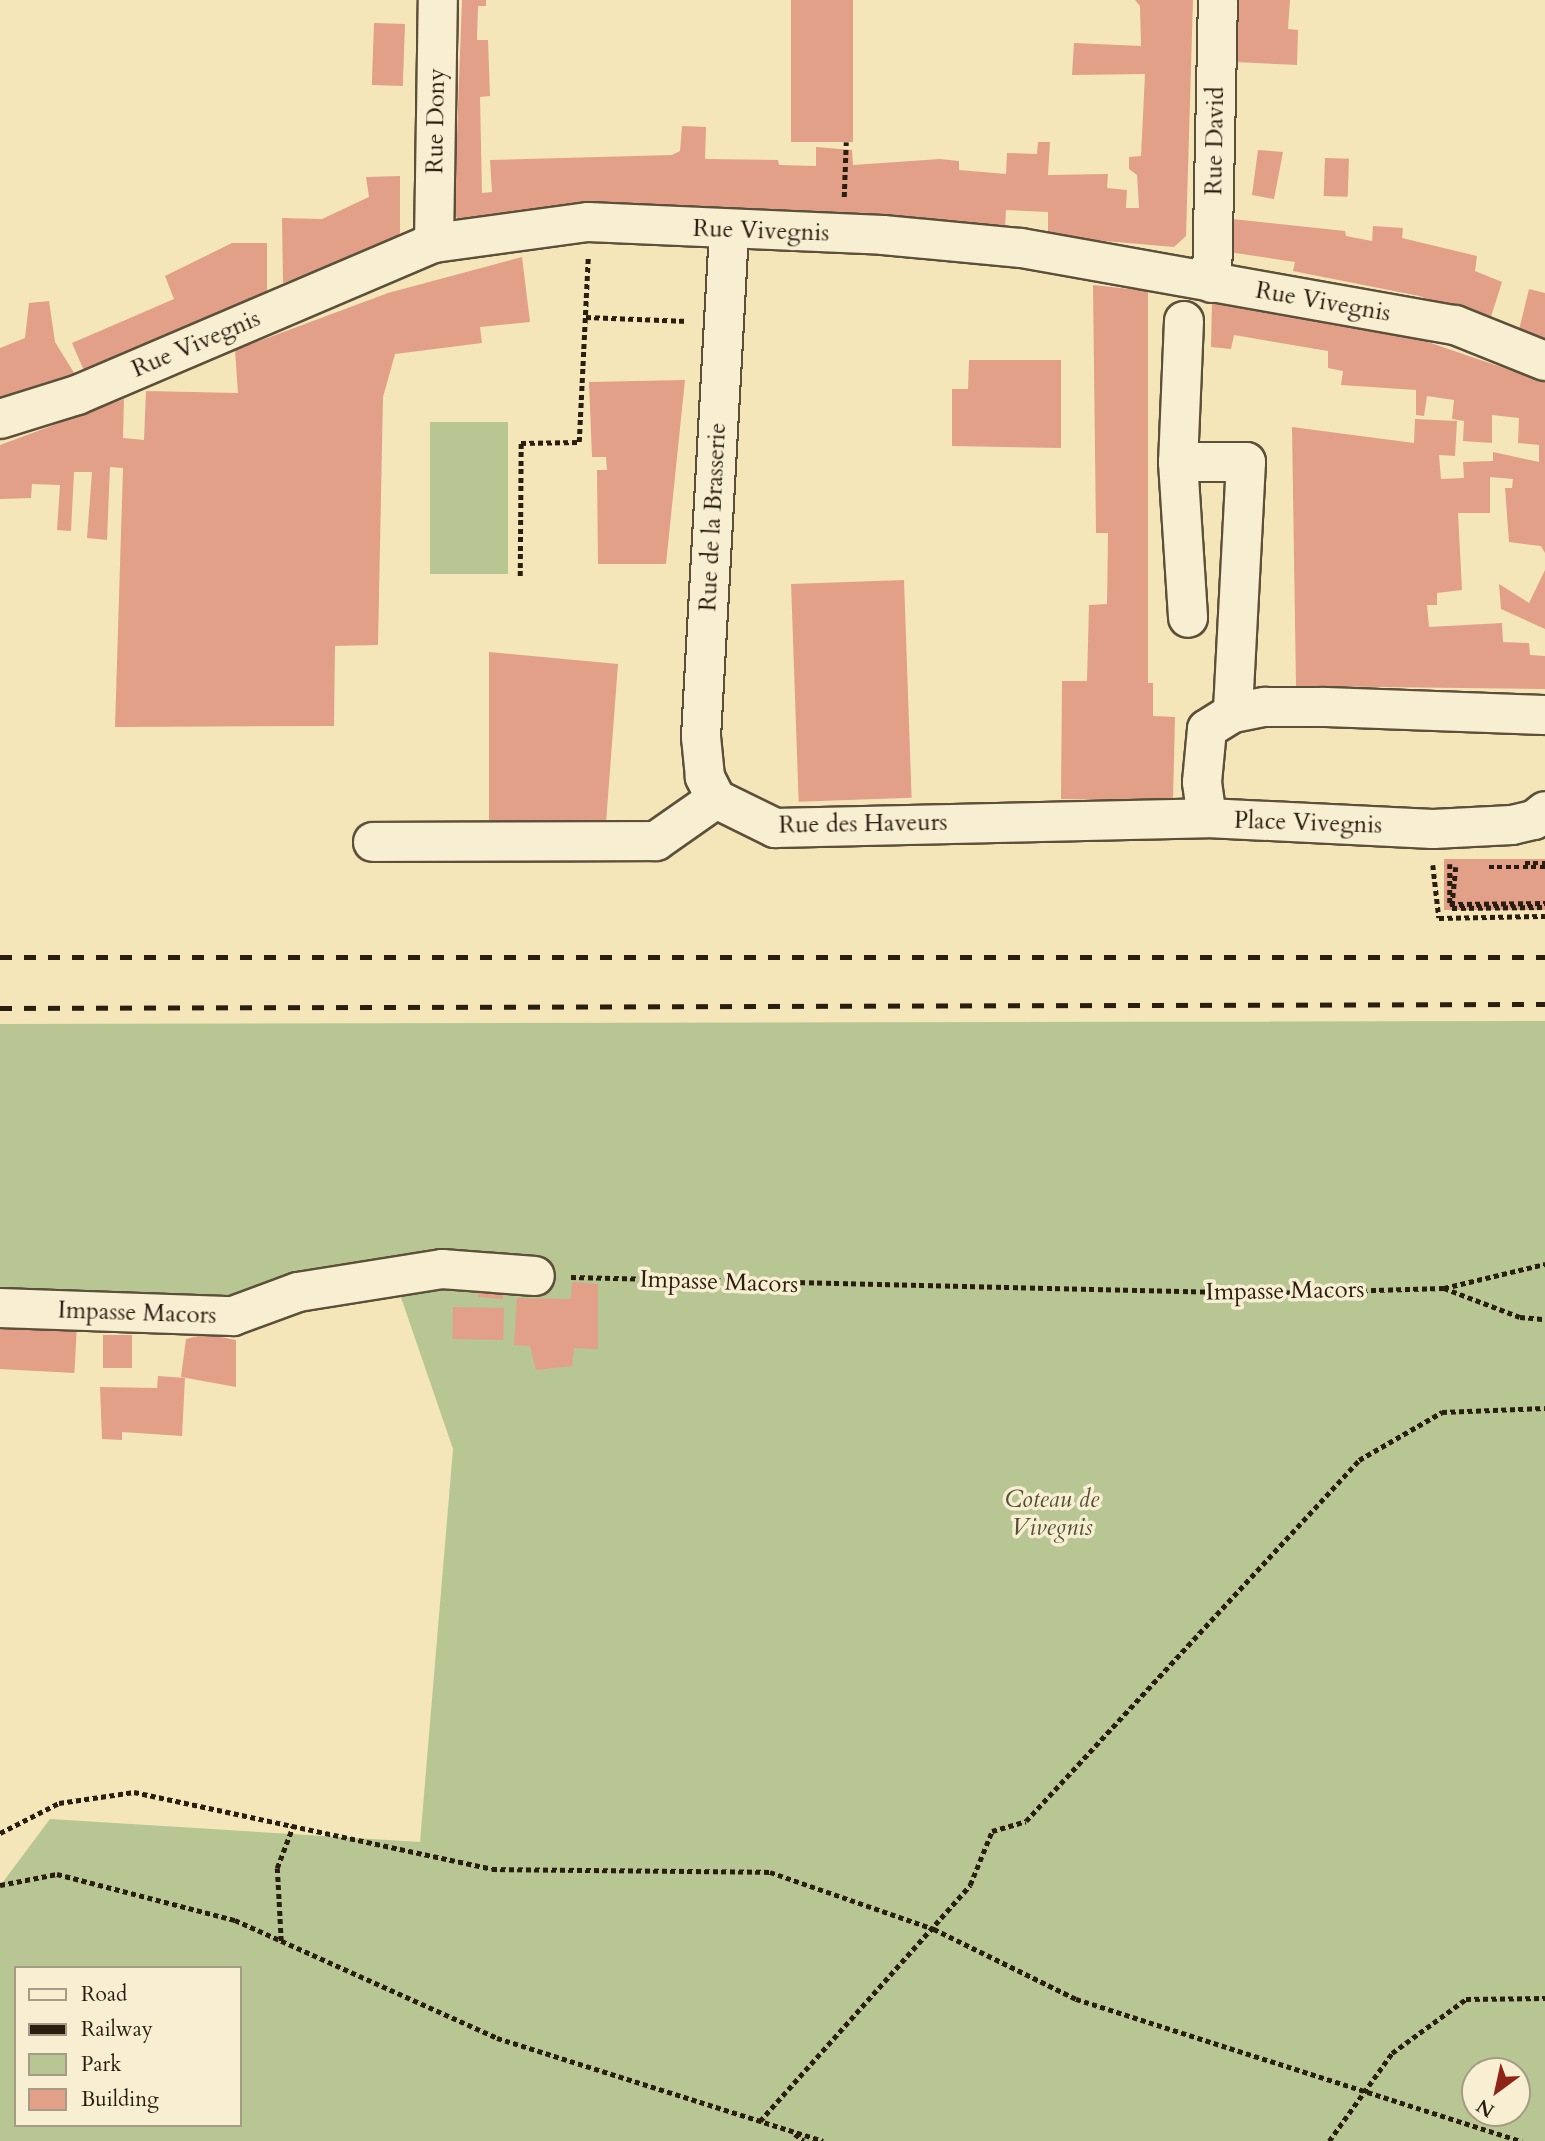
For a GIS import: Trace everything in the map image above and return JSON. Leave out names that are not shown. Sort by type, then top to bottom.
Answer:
[{"type":"street","name":"Rue Dony","points":[[434,243],[438,0]]},
{"type":"street","name":"Rue David","points":[[1212,282],[1218,0]]},
{"type":"street","name":"Rue Vivegnis","points":[[0,419],[77,395],[434,243],[588,222],[729,232],[883,235],[1021,248],[1455,325],[1545,361]]},
{"type":"street","name":"Rue de la Brasserie","points":[[716,799],[705,776],[701,737],[729,232]]},
{"type":"street","points":[[1184,321],[1178,462],[1188,618]]},
{"type":"street","points":[[1178,462],[1246,462],[1233,713]]},
{"type":"street","name":"Place Vivegnis","points":[[1545,715],[1265,706],[1233,713],[1207,729],[1202,782],[1207,818],[1433,829],[1512,825],[1534,820],[1545,811]]},
{"type":"street","points":[[373,842],[656,841],[716,799]]},
{"type":"street","name":"Rue des Haveurs","points":[[716,799],[775,828],[1207,818]]},
{"type":"street","name":"Impasse Macors","points":[[0,1308],[233,1316],[298,1292],[442,1269],[536,1276]]},
{"type":"path","points":[[844,203],[846,142]]},
{"type":"path","points":[[520,576],[521,443],[579,442],[588,222]]},
{"type":"path","points":[[586,317],[723,323]]},
{"type":"path","points":[[1465,866],[1450,864],[1450,904],[1545,905]]},
{"type":"path","points":[[1478,865],[1545,865]]},
{"type":"path","points":[[1433,870],[1438,918],[1545,916]]},
{"type":"path","points":[[1444,1288],[1545,1264]]},
{"type":"path","name":"Impasse Macors","points":[[536,1276],[1269,1293],[1444,1288]]},
{"type":"path","points":[[1444,1288],[1520,1317],[1545,1319]]},
{"type":"path","points":[[760,2121],[934,1929],[970,1885],[992,1831],[1026,1821],[1359,1460],[1442,1412],[1545,1408]]},
{"type":"path","points":[[0,1833],[13,1822],[59,1803],[134,1792],[492,1869],[770,1872],[934,1929],[1076,1999],[1522,2141]]},
{"type":"path","points":[[281,1941],[277,1868],[293,1826]]},
{"type":"path","points":[[0,1885],[57,1874],[235,1920],[497,2038],[823,2141]]},
{"type":"path","points":[[1329,2141],[1392,2053],[1466,1999],[1545,1998]]},
{"type":"path","points":[[792,2131],[803,2141]]},
{"type":"green space","points":[[430,422],[508,422],[508,574],[430,574]]},
{"type":"green space","name":"Coteau de Vivegnis","points":[[1545,1021],[1545,2141],[0,2141],[0,1886],[50,1819],[420,1842],[453,1449],[394,1277],[233,1316],[0,1300],[0,1024]]},
{"type":"building","points":[[462,0],[486,0],[486,6],[478,6],[477,40],[488,40],[490,96],[480,97],[482,193],[492,192],[490,160],[672,155],[680,151],[682,126],[706,127],[705,159],[778,160],[779,165],[816,166],[816,147],[852,150],[853,165],[940,159],[959,161],[959,170],[1006,174],[1007,153],[1037,154],[1038,142],[1050,142],[1048,175],[1108,174],[1107,188],[1127,190],[1126,208],[1139,208],[1137,175],[1129,169],[1129,157],[1141,156],[1145,74],[1072,75],[1074,43],[1141,46],[1140,6],[1135,0],[1193,0],[1186,236],[1174,247],[1048,236],[1048,212],[1006,210],[1005,229],[546,207],[466,225],[454,215]]},
{"type":"building","points":[[791,0],[853,0],[853,142],[791,142]]},
{"type":"building","points":[[1237,0],[1290,0],[1288,29],[1298,30],[1297,65],[1234,62]]},
{"type":"building","points":[[374,23],[405,24],[403,86],[372,85]]},
{"type":"building","points":[[1258,150],[1283,152],[1274,199],[1252,195]]},
{"type":"building","points":[[1325,158],[1349,159],[1348,197],[1324,196]]},
{"type":"building","points":[[400,176],[400,233],[389,247],[283,283],[282,218],[322,219],[369,197],[366,177]]},
{"type":"building","points":[[1232,219],[1345,231],[1346,236],[1372,241],[1373,226],[1403,228],[1402,238],[1477,256],[1475,271],[1502,282],[1490,320],[1419,296],[1293,271],[1295,262],[1229,252]]},
{"type":"building","points":[[232,243],[267,243],[267,291],[85,373],[72,343],[174,299],[165,276]]},
{"type":"building","points":[[522,257],[530,322],[480,327],[482,343],[395,354],[383,397],[378,645],[335,646],[334,726],[115,727],[123,468],[110,467],[107,540],[87,538],[92,472],[74,472],[71,531],[57,530],[60,485],[32,484],[31,498],[0,499],[0,445],[124,399],[123,438],[144,440],[146,391],[238,393],[235,350],[388,293]]},
{"type":"building","points":[[1093,285],[1148,291],[1148,683],[1153,683],[1153,716],[1175,717],[1173,801],[1061,799],[1062,681],[1087,681],[1089,605],[1107,604],[1108,533],[1096,533]]},
{"type":"building","points":[[1529,289],[1545,293],[1545,339],[1519,330]]},
{"type":"building","points":[[1212,299],[1422,340],[1545,382],[1545,553],[1541,546],[1509,542],[1505,488],[1512,488],[1513,479],[1490,477],[1490,513],[1458,513],[1462,590],[1437,593],[1437,605],[1427,605],[1429,627],[1502,623],[1503,642],[1529,643],[1530,655],[1545,656],[1545,689],[1296,686],[1292,427],[1414,443],[1415,419],[1457,421],[1455,456],[1439,455],[1441,479],[1464,478],[1463,462],[1493,461],[1493,452],[1539,462],[1539,445],[1518,443],[1519,418],[1492,415],[1492,443],[1463,441],[1464,421],[1452,419],[1454,400],[1427,396],[1424,416],[1416,415],[1416,390],[1341,385],[1343,371],[1328,368],[1328,351],[1234,335],[1231,349],[1211,347]]},
{"type":"building","points":[[49,301],[55,342],[76,376],[0,404],[0,348],[25,338],[29,303]]},
{"type":"building","points":[[969,360],[1061,360],[1061,448],[952,446],[952,389],[968,389]]},
{"type":"building","points":[[685,380],[666,564],[598,564],[597,470],[607,470],[606,457],[592,457],[589,382]]},
{"type":"building","points":[[1545,570],[1545,629],[1501,609],[1499,584],[1529,603]]},
{"type":"building","points":[[904,580],[912,798],[799,802],[791,584]]},
{"type":"building","points":[[489,652],[618,664],[606,823],[489,821]]},
{"type":"building","points":[[1444,859],[1545,859],[1545,910],[1444,910]]},
{"type":"building","points":[[504,1279],[503,1299],[478,1297],[479,1286]]},
{"type":"building","points":[[572,1282],[598,1284],[598,1349],[574,1348],[572,1366],[536,1370],[530,1346],[514,1345],[517,1298],[571,1299]]},
{"type":"building","points":[[453,1307],[504,1308],[503,1340],[452,1339]]},
{"type":"building","points":[[0,1322],[77,1326],[74,1373],[0,1369]]},
{"type":"building","points":[[206,1334],[236,1340],[236,1387],[181,1377],[186,1339]]},
{"type":"building","points":[[103,1335],[132,1335],[132,1368],[103,1368]]},
{"type":"building","points":[[158,1376],[185,1378],[182,1436],[122,1432],[122,1440],[102,1439],[100,1387],[157,1388]]},
{"type":"railway","points":[[0,957],[1545,957]]},
{"type":"railway","points":[[0,1008],[1545,1004]]}]
